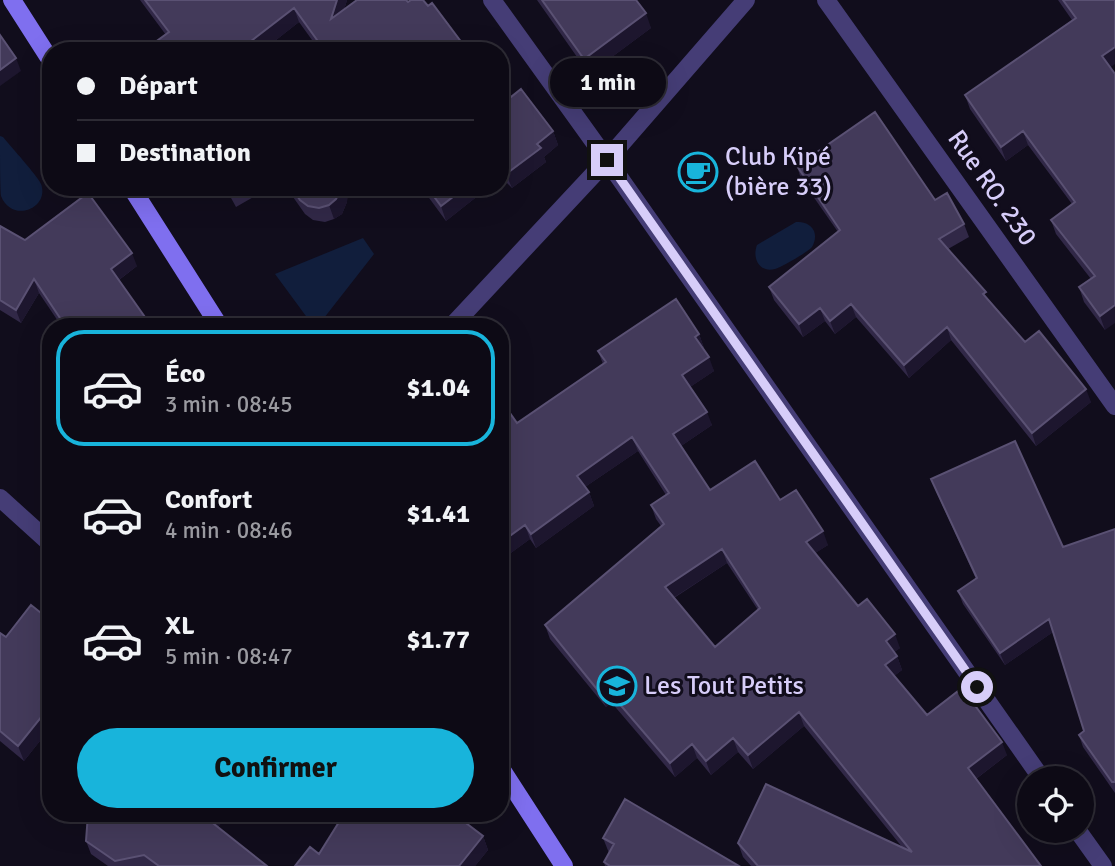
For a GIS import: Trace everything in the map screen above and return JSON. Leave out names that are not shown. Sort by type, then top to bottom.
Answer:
[{"type":"street","points":[[12,0],[42,47]]},
{"type":"street","points":[[492,0],[1033,766]]},
{"type":"street","points":[[459,318],[607,160],[747,0]]},
{"type":"street","name":"Rue RO. 230","points":[[826,0],[1115,406]]},
{"type":"street","points":[[137,196],[214,318]]},
{"type":"street","points":[[0,498],[42,536]]},
{"type":"street","points":[[509,781],[564,866]]},
{"type":"street","points":[[1087,843],[1103,866]]},
{"type":"water","points":[[0,136],[41,184],[40,200],[29,210],[13,209],[6,205],[1,196]]},
{"type":"water","points":[[796,222],[812,228],[815,237],[812,247],[778,268],[769,270],[761,267],[755,255],[757,245]]},
{"type":"water","points":[[363,238],[374,254],[324,318],[307,318],[275,274]]},
{"type":"building","points":[[145,0],[337,0],[331,19],[357,0],[423,0],[428,6],[432,3],[461,42],[319,42],[294,8],[250,42],[155,42],[169,32]]},
{"type":"building","points":[[542,0],[636,0],[646,13],[584,59]]},
{"type":"building","points":[[1063,0],[1115,0],[1115,47],[1102,56],[1115,74],[1115,305],[1100,316],[1079,287],[1095,276],[1051,220],[1075,202],[1023,131],[1001,147],[965,95],[1076,18]]},
{"type":"building","points":[[0,35],[16,58],[0,70]]},
{"type":"building","points":[[521,89],[553,131],[537,144],[541,148],[509,172],[509,99]]},
{"type":"building","points":[[875,112],[935,200],[947,193],[964,224],[939,239],[986,292],[983,294],[1025,342],[1039,331],[1086,389],[1032,433],[947,327],[904,365],[851,304],[830,321],[820,308],[799,324],[769,287],[840,230],[797,166]]},
{"type":"building","points":[[84,196],[90,196],[132,253],[111,269],[146,318],[60,318],[34,279],[16,310],[0,300],[0,226],[25,240]]},
{"type":"building","points":[[297,196],[338,196],[329,205],[319,208],[308,206]]},
{"type":"building","points":[[434,196],[454,196],[441,206]]},
{"type":"building","points":[[676,299],[699,334],[695,337],[709,357],[682,375],[707,412],[673,434],[710,490],[755,461],[780,500],[796,490],[823,531],[806,542],[858,606],[867,599],[895,634],[886,641],[897,656],[885,665],[927,715],[962,688],[1002,742],[968,768],[1017,834],[1017,843],[1024,843],[1041,866],[758,866],[738,843],[766,784],[912,852],[799,712],[748,755],[733,738],[706,761],[692,744],[670,763],[606,688],[600,693],[545,625],[664,524],[651,505],[669,493],[632,437],[577,476],[589,492],[531,534],[525,525],[509,537],[509,412],[517,423],[606,362],[598,351]],"holes":[[[722,549],[760,608],[715,647],[665,587]]]},
{"type":"building","points":[[1015,441],[1063,547],[1115,529],[1115,782],[1112,782],[1079,735],[1084,731],[1049,619],[1000,653],[958,591],[977,578],[931,479]]},
{"type":"building","points":[[31,605],[42,614],[42,716],[18,746],[0,731],[0,633],[6,637]]},
{"type":"building","points":[[625,799],[739,866],[610,866],[604,862],[614,844],[603,838]]},
{"type":"building","points":[[87,822],[212,822],[267,866],[159,866],[144,855],[115,861],[86,841]]},
{"type":"building","points":[[339,822],[465,822],[483,836],[459,866],[295,866],[310,847],[319,854]]},
{"type":"place","name":"Club Kipé (bière 33)","points":[[698,172]]},
{"type":"place","name":"Les Tout Petits","points":[[617,686]]},
{"type":"route","points":[[607,160],[977,687]]}]
